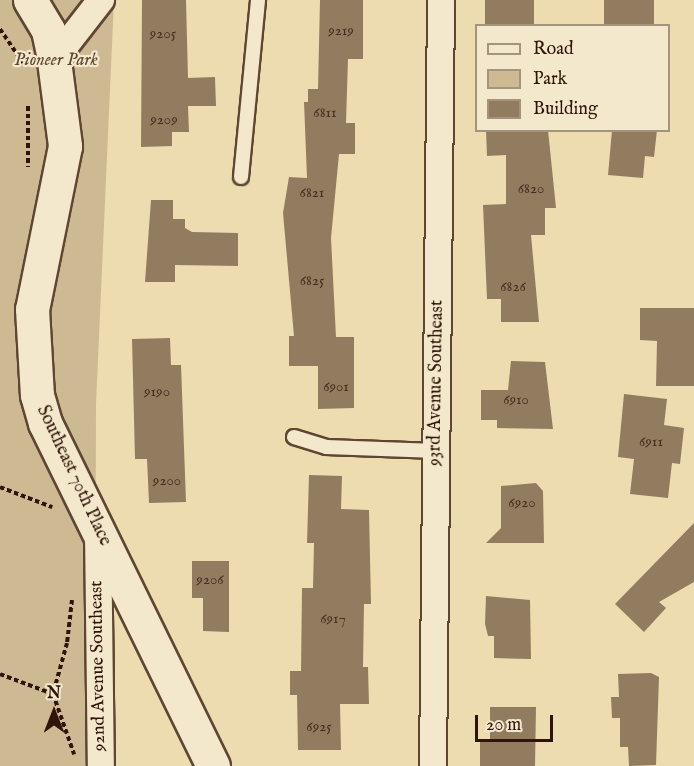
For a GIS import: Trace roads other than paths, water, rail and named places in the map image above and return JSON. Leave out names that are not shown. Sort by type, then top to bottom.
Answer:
[{"type":"street","name":"Southeast 70th Place","points":[[30,0],[48,30],[55,59],[65,147],[38,270],[32,370],[45,423],[213,766]]},
{"type":"street","points":[[55,59],[101,0]]},
{"type":"street","name":"93rd Avenue Southeast","points":[[434,766],[441,0]]},
{"type":"street","name":"92nd Avenue Southeast","points":[[98,531],[101,766]]},
{"type":"lane","points":[[241,177],[258,0]]},
{"type":"lane","points":[[294,437],[326,447],[437,451]]},
{"type":"park label","name":"Pioneer Park","points":[[56,61]]}]
